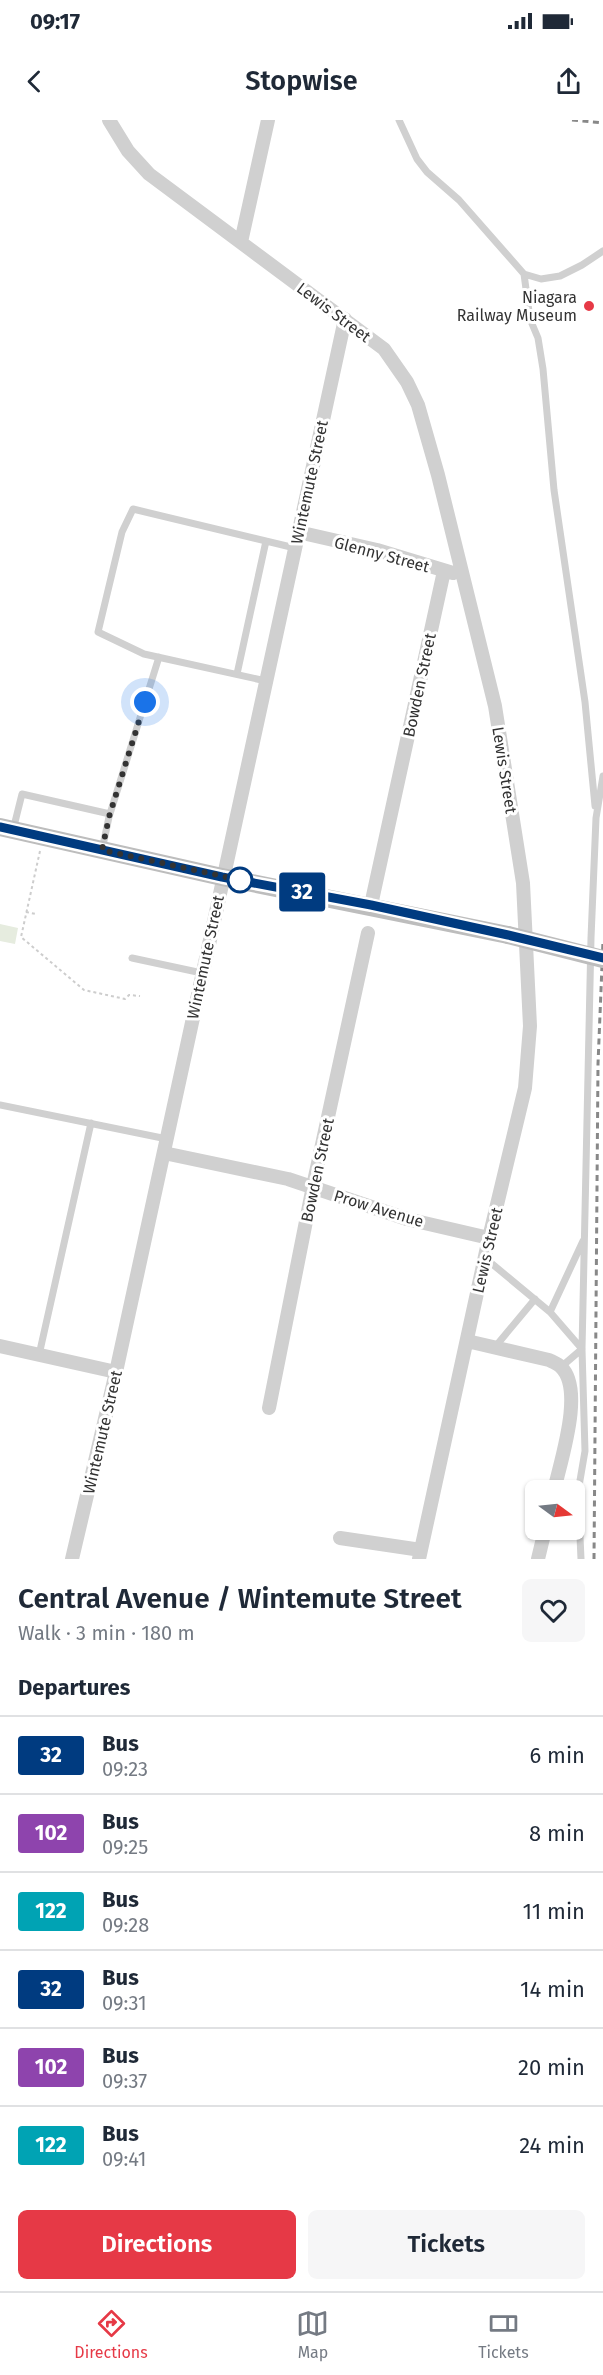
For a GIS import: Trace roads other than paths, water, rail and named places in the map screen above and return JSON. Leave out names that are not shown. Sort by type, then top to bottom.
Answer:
[{"type":"main road","points":[[7,828],[222,877],[371,905],[603,958]]},
{"type":"street","name":"Lewis Street","points":[[109,120],[128,151],[149,174],[384,349],[407,382],[418,405],[438,475],[495,706],[523,884],[530,1026],[525,1088],[489,1238],[420,1554]]},
{"type":"street","points":[[241,242],[268,120]]},
{"type":"street","name":"Wintemute Street","points":[[72,1559],[116,1372],[345,319]]},
{"type":"street","name":"Glenny Street","points":[[298,532],[377,550],[464,577]]},
{"type":"street","name":"Bowden Street","points":[[371,905],[444,571]]},
{"type":"street","name":"Bowden Street","points":[[269,1408],[313,1186],[368,933]]},
{"type":"street","name":"Prow Avenue","points":[[165,1146],[313,1186],[397,1216],[489,1238]]},
{"type":"street","points":[[467,1341],[549,1359],[561,1367],[568,1377],[572,1401],[556,1480]]},
{"type":"street","points":[[0,1346],[116,1372]]},
{"type":"street","points":[[340,1538],[420,1554]]},
{"type":"street","points":[[538,1559],[543,1540]]},
{"type":"lane","points":[[399,120],[417,159],[427,172],[459,200],[524,274],[541,279],[560,276],[582,266],[603,251]]},
{"type":"lane","points":[[524,274],[530,319],[538,338],[543,369],[554,490],[585,702],[596,818]]},
{"type":"lane","points":[[266,681],[144,654],[98,632],[122,532],[133,509],[295,548]]},
{"type":"lane","points":[[237,674],[266,541]]},
{"type":"lane","points":[[102,850],[110,814],[159,657]]},
{"type":"lane","points":[[581,1559],[578,1492],[585,1451],[582,1349],[591,938],[596,818],[603,776]]},
{"type":"lane","points":[[7,828],[22,794],[110,814]]},
{"type":"lane","points":[[132,958],[202,973]]},
{"type":"lane","points":[[0,1106],[72,1121],[92,1122],[165,1146]]},
{"type":"lane","points":[[39,1355],[92,1122]]},
{"type":"lane","points":[[550,1312],[585,1236]]},
{"type":"lane","points":[[485,1258],[550,1312],[582,1349]]},
{"type":"lane","points":[[495,1347],[535,1299]]},
{"type":"lane","points":[[561,1367],[582,1349]]},
{"type":"railway","points":[[572,120],[603,123]]},
{"type":"railway","points":[[594,1559],[598,1064],[603,941]]},
{"type":"place","name":"Niagara Railway Museum","points":[[589,306]]}]
